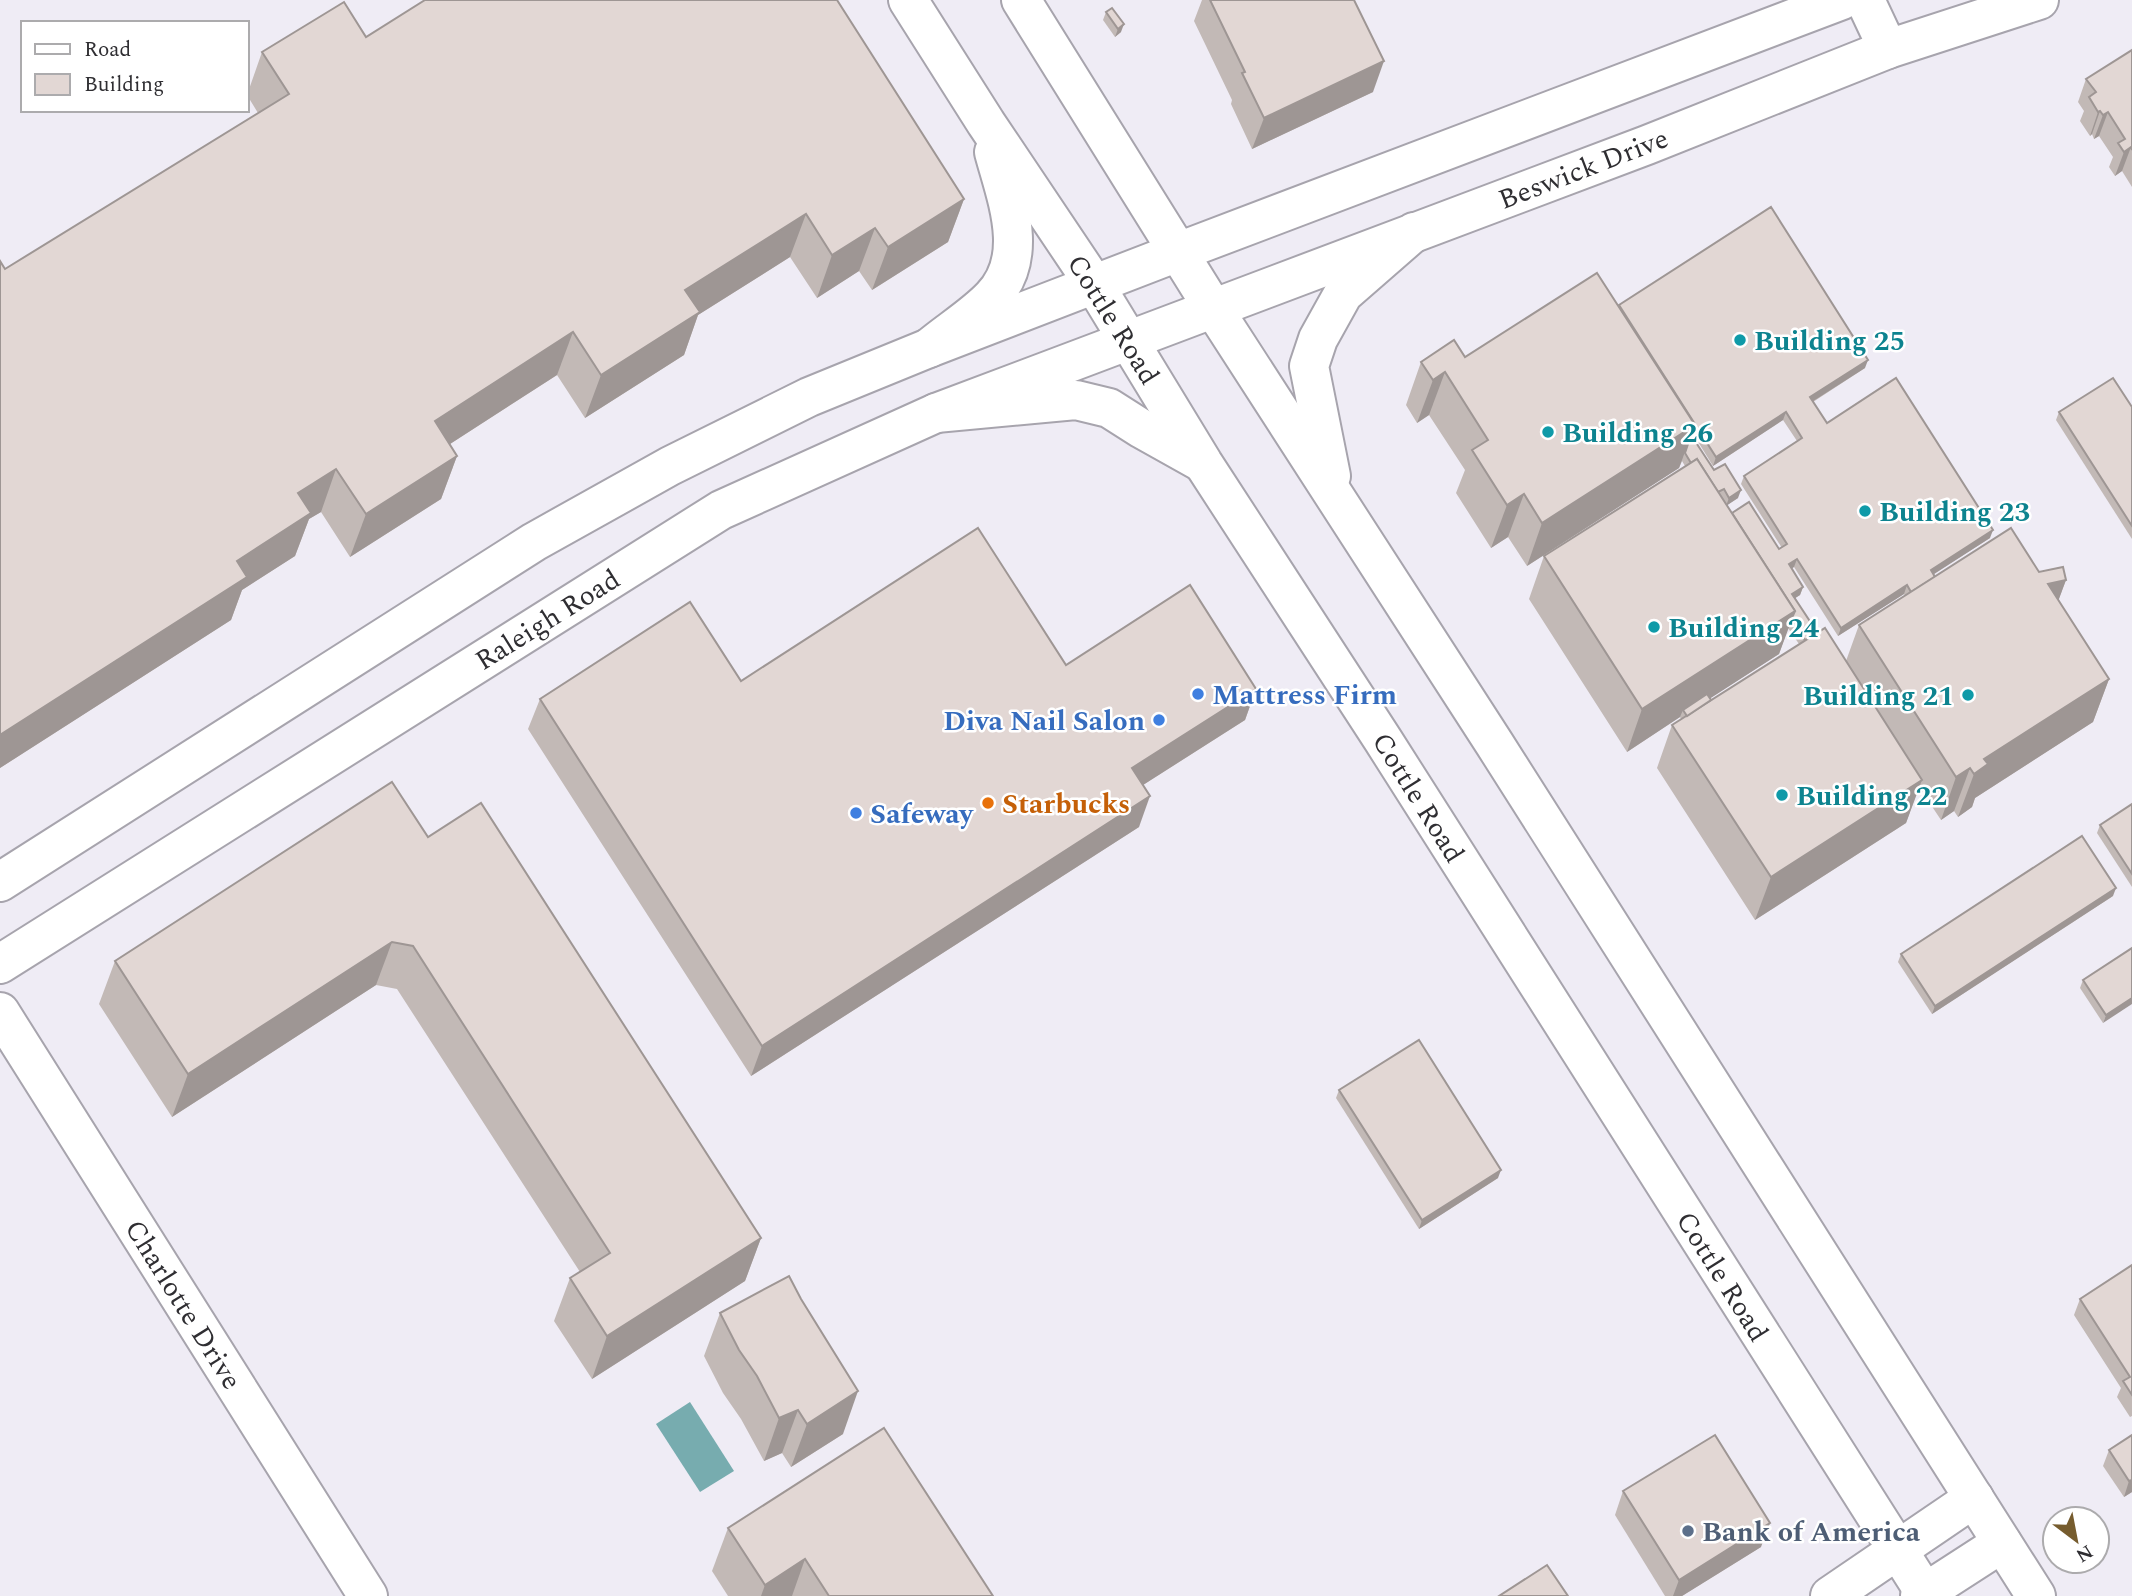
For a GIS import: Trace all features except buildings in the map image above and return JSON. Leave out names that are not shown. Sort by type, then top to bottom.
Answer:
[{"type":"street","name":"Cottle Road","points":[[908,0],[986,123],[1094,284],[1203,463],[1382,740],[1924,1595]]},
{"type":"street","points":[[1021,0],[1213,308],[1502,754],[2036,1596]]},
{"type":"street","points":[[0,882],[534,542],[670,466],[809,397],[1094,284],[1842,0]]},
{"type":"street","points":[[1865,0],[1888,48]]},
{"type":"street","name":"Beswick Drive","points":[[1128,341],[1647,145],[1888,48],[2039,0]]},
{"type":"street","points":[[929,348],[994,295],[1010,268],[1014,229],[986,123]]},
{"type":"street","points":[[1336,498],[1309,366],[1318,339],[1343,294],[1414,232]]},
{"type":"street","name":"Raleigh Road","points":[[0,964],[720,510],[936,413],[1128,341]]},
{"type":"street","points":[[936,413],[1076,400],[1109,408],[1203,463]]},
{"type":"street","name":"Charlotte Drive","points":[[0,1012],[368,1596]]},
{"type":"street","points":[[1830,1596],[1974,1498]]},
{"type":"street","points":[[1924,1595],[2002,1543]]},
{"type":"water","points":[[690,1402],[734,1471],[700,1492],[656,1424]]},
{"type":"place","name":"Building 25","points":[[1740,340]]},
{"type":"place","name":"Building 26","points":[[1548,432]]},
{"type":"place","name":"Building 23","points":[[1865,511]]},
{"type":"place","name":"Building 24","points":[[1654,627]]},
{"type":"place","name":"Mattress Firm","points":[[1198,694]]},
{"type":"place","name":"Building 21","points":[[1968,695]]},
{"type":"place","name":"Diva Nail Salon","points":[[1159,720]]},
{"type":"place","name":"Building 22","points":[[1782,795]]},
{"type":"place","name":"Starbucks","points":[[988,803]]},
{"type":"place","name":"Safeway","points":[[856,813]]},
{"type":"place","name":"Bank of America","points":[[1688,1531]]}]
